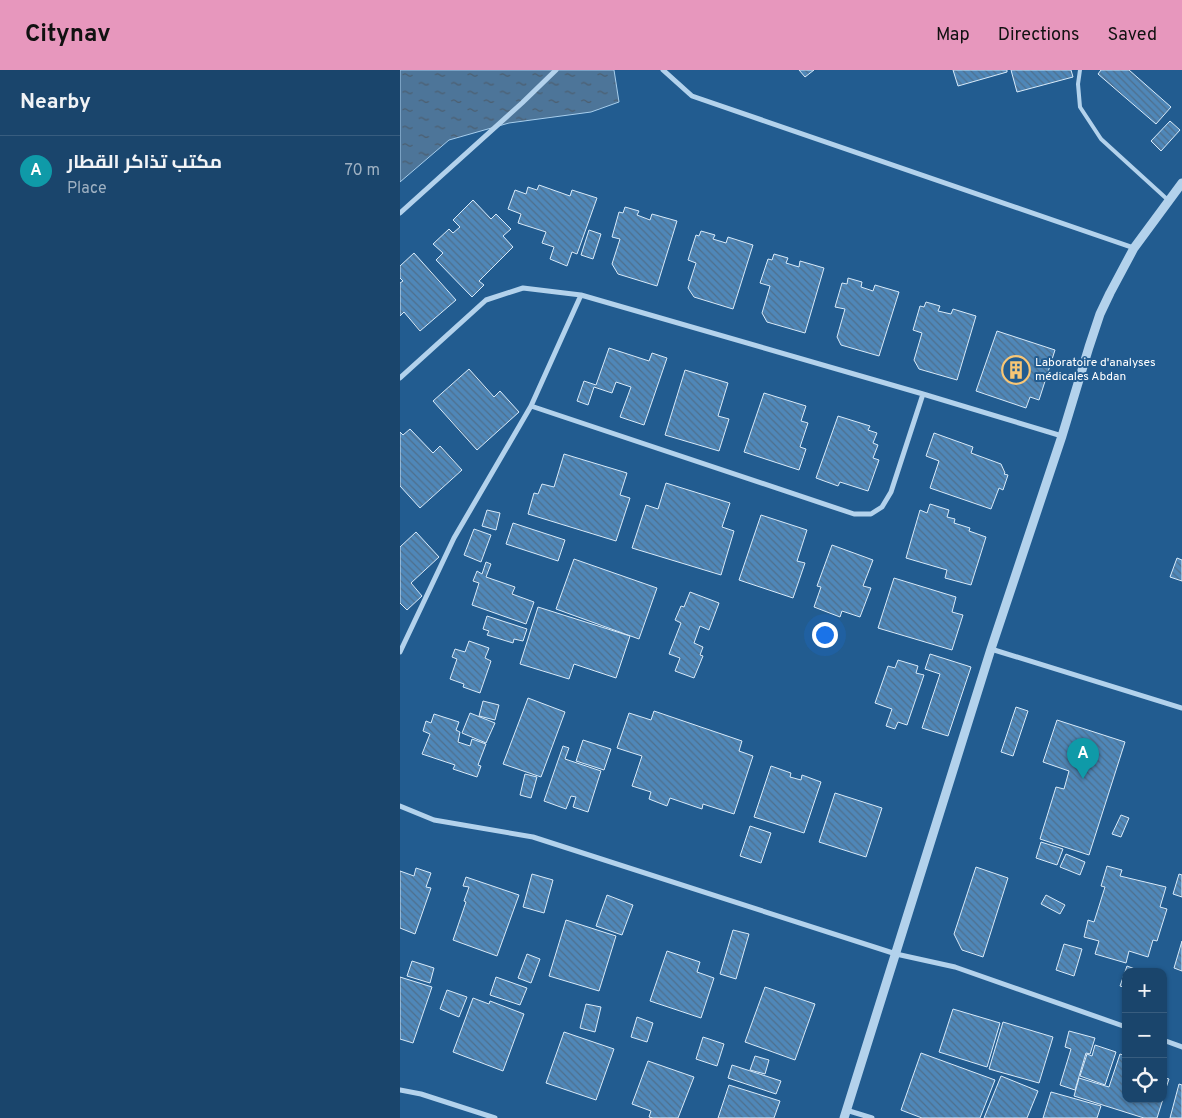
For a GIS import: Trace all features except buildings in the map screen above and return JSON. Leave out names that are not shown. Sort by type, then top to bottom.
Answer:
[{"type":"street","points":[[400,213],[556,70]]},
{"type":"street","points":[[663,70],[692,96],[1134,248]]},
{"type":"street","points":[[872,1118],[845,1114],[991,649],[1062,436],[1089,347],[1110,293],[1124,264],[1168,200],[1182,184]]},
{"type":"street","points":[[400,378],[486,300],[523,288],[581,295],[1062,436]]},
{"type":"street","points":[[400,652],[454,538],[531,406],[581,295]]},
{"type":"street","points":[[531,406],[854,514],[871,514],[882,507],[891,492],[923,394]]},
{"type":"street","points":[[991,649],[1182,708]]},
{"type":"street","points":[[400,806],[434,820],[533,837],[896,954],[955,967],[1122,1026]]},
{"type":"street","points":[[1167,1041],[1182,1047]]},
{"type":"street","points":[[400,1090],[421,1094],[495,1118]]},
{"type":"lane","points":[[1080,70],[1078,84],[1080,108],[1101,139],[1168,200]]},
{"type":"water","points":[[400,70],[614,70],[619,102],[591,112],[509,123],[449,140],[400,182]]},
{"type":"place","name":"Laboratoire d'analyses médicales Abdan","points":[[1016,370]]},
{"type":"place","name":"مكتب تذاكر القطار","points":[[1083,779]]}]
